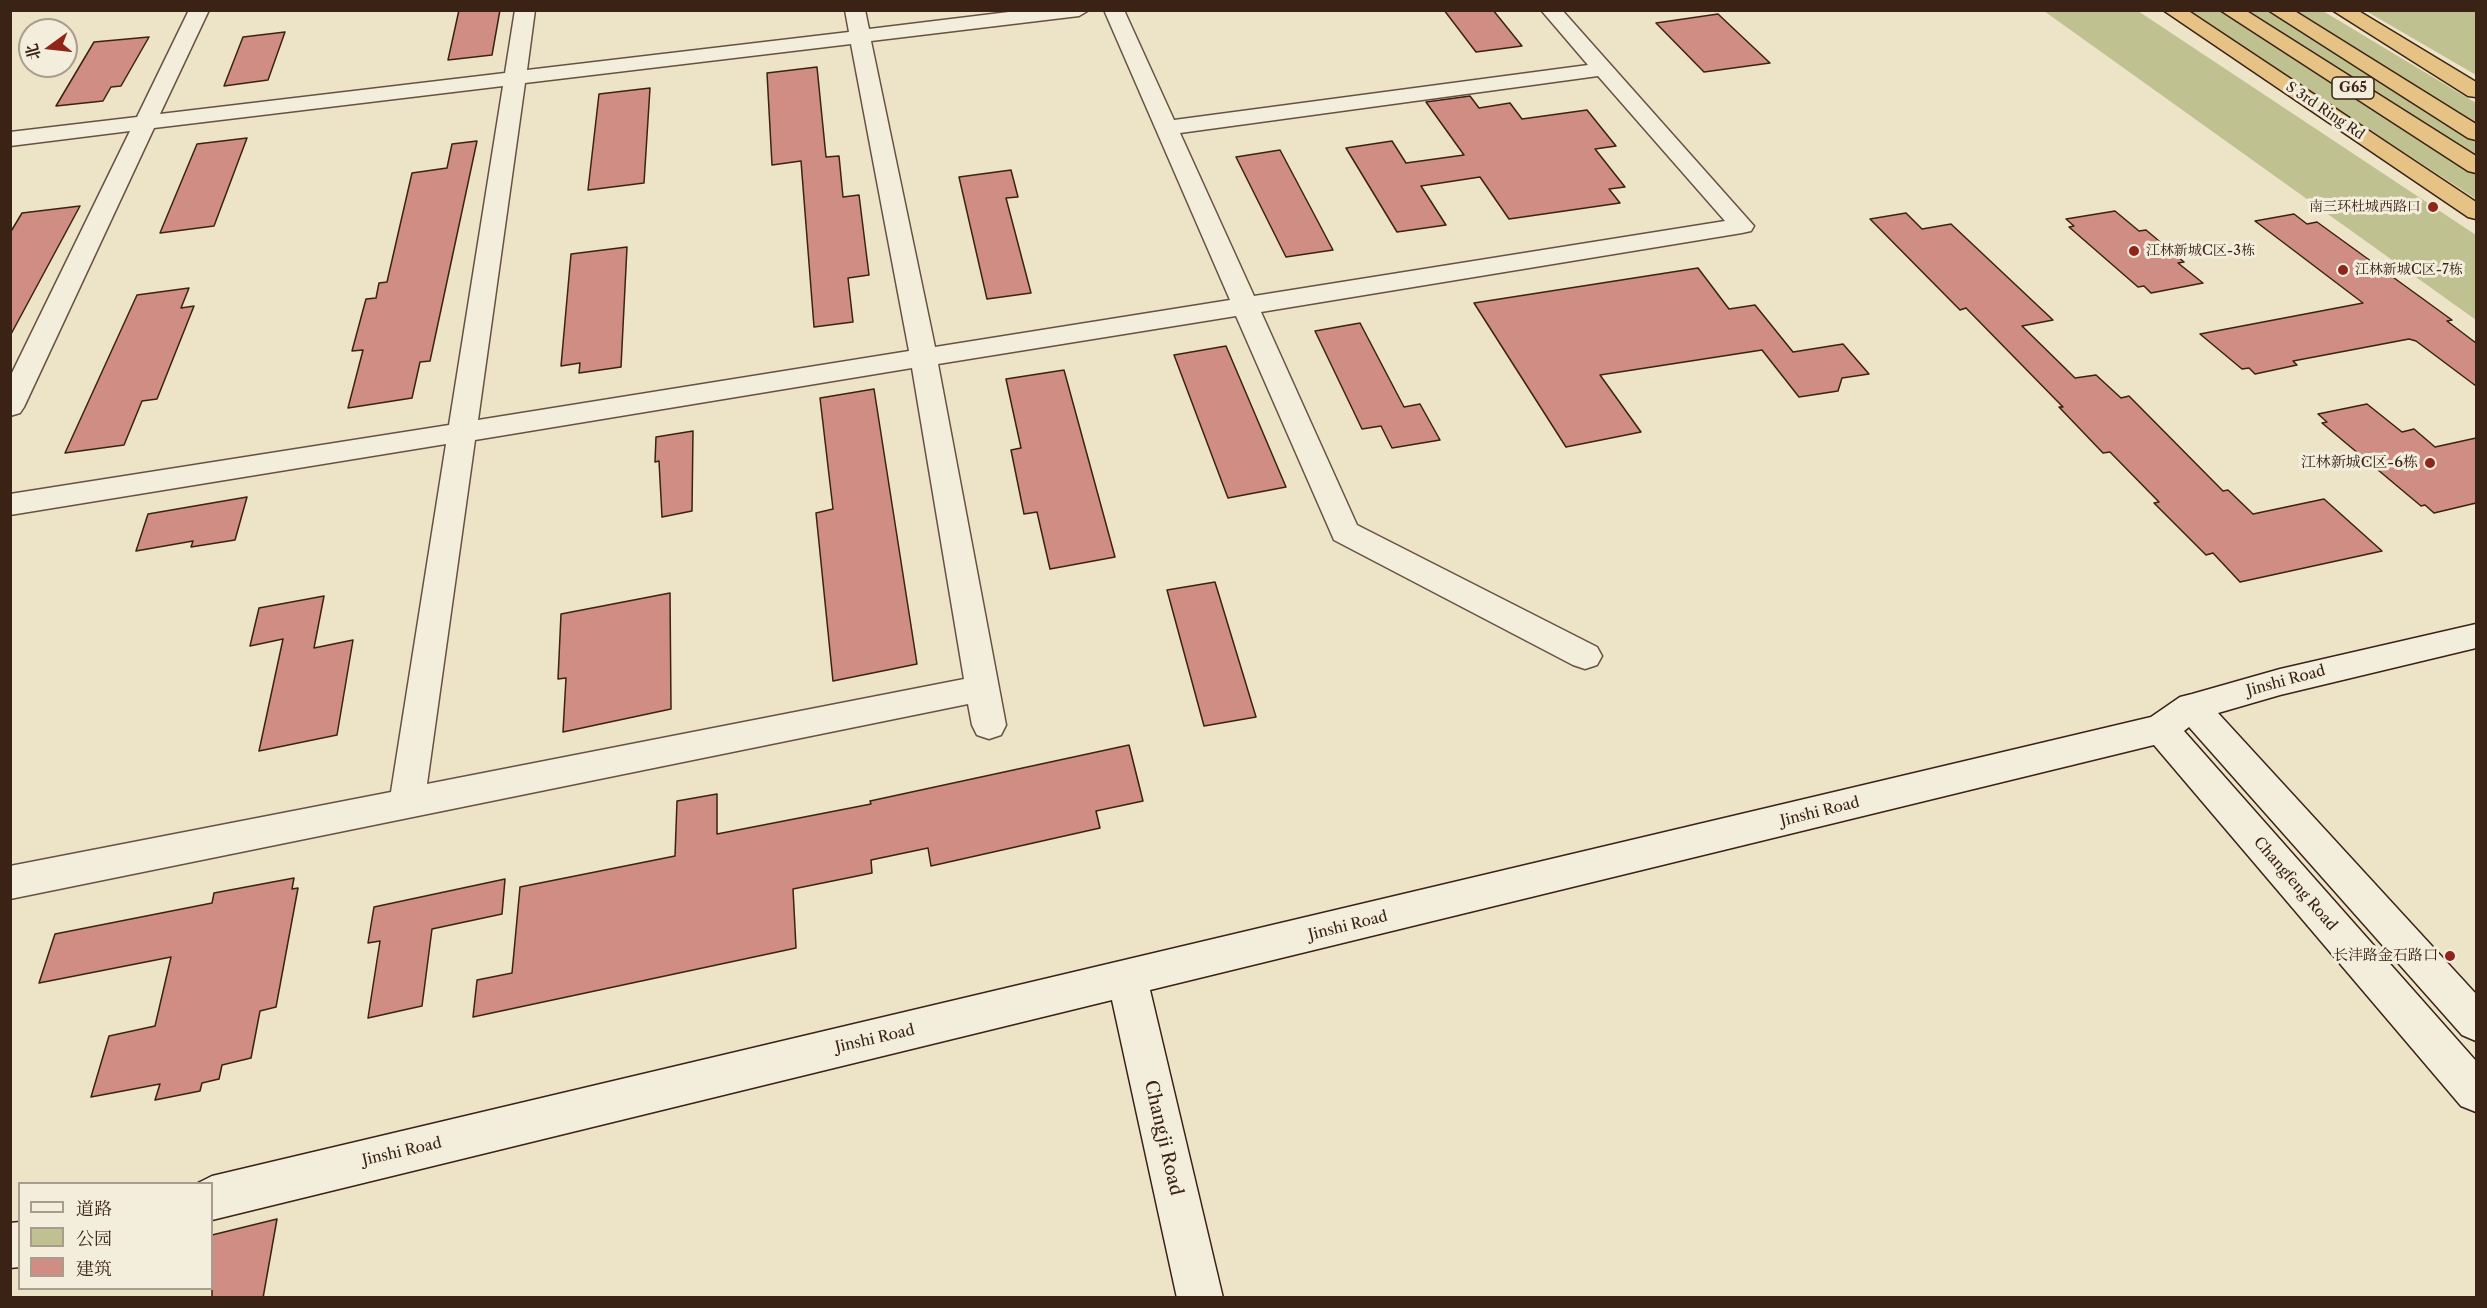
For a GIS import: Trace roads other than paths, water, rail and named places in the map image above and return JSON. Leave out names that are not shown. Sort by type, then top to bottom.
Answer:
[{"type":"highway","name":"S 3rd Ring Rd","points":[[2173,10],[2476,212]]},
{"type":"highway","name":"G65","points":[[2230,10],[2476,166]]},
{"type":"highway","name":"G65","points":[[2278,10],[2476,133]]},
{"type":"highway","points":[[2342,10],[2476,91]]},
{"type":"street","points":[[10,407],[199,10]]},
{"type":"street","points":[[407,802],[525,10]]},
{"type":"street","points":[[10,139],[516,78],[857,23],[1079,10]]},
{"type":"street","points":[[1114,10],[1345,532],[1585,656]]},
{"type":"street","points":[[10,505],[1742,226],[1551,10]]},
{"type":"street","points":[[857,23],[924,359],[989,725]]},
{"type":"street","points":[[1167,128],[1602,69]]},
{"type":"street","name":"Jinshi Road","points":[[213,1198],[2162,729],[2192,707],[2280,682],[2476,636]]},
{"type":"street","points":[[10,883],[983,688]]},
{"type":"street","points":[[2192,707],[2476,1022]]},
{"type":"street","name":"Changfeng Road","points":[[2162,729],[2476,1092]]},
{"type":"street","name":"Changji Road","points":[[1127,979],[1200,1298]]},
{"type":"place","name":"南三环杜城西路口","points":[[2433,207]]},
{"type":"place","name":"江林新城C区-3栋","points":[[2134,251]]},
{"type":"place","name":"江林新城C区-7栋","points":[[2343,270]]},
{"type":"place","name":"江林新城C区-6栋","points":[[2430,463]]},
{"type":"place","name":"长沣路金石路口","points":[[2450,956]]}]
